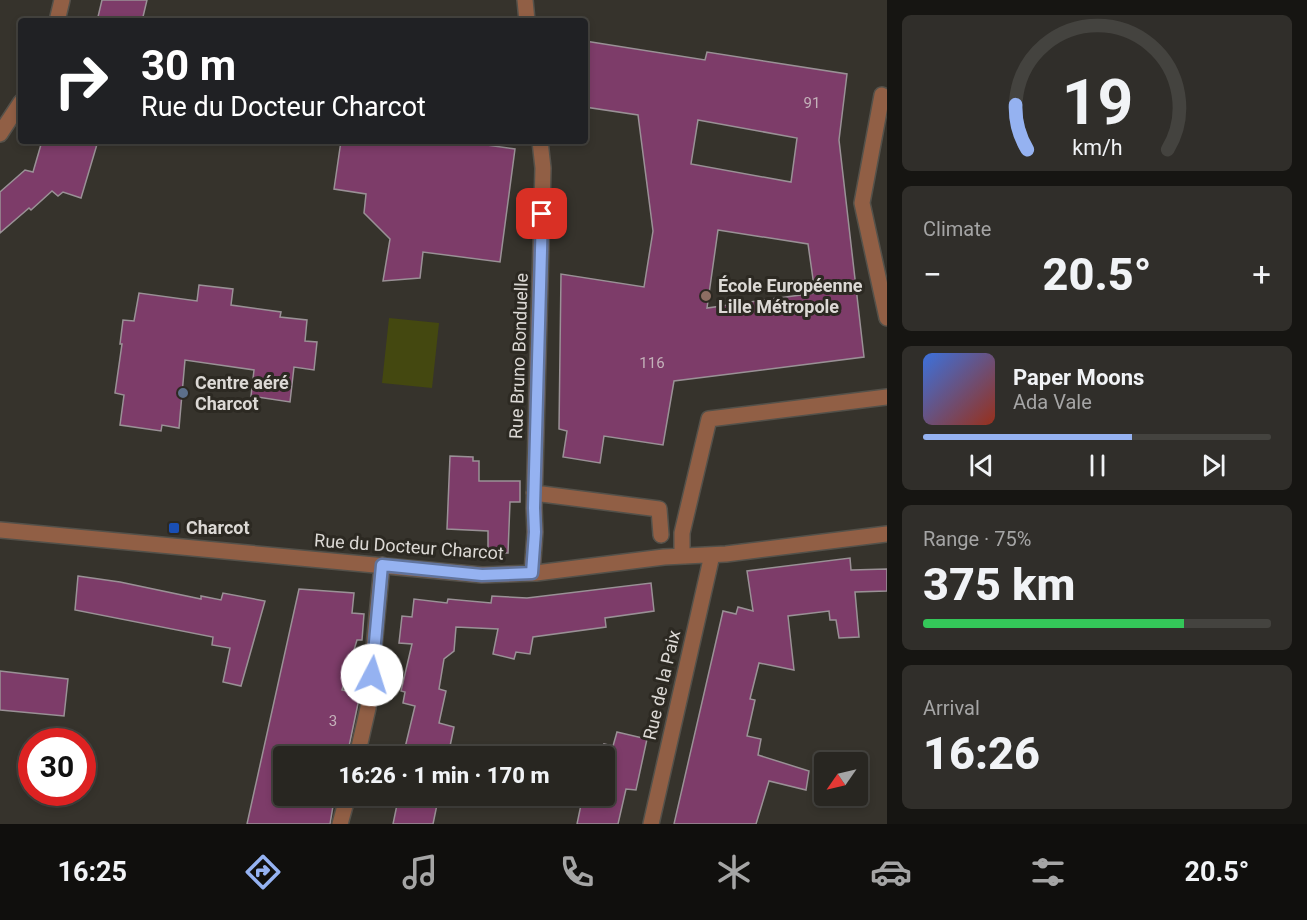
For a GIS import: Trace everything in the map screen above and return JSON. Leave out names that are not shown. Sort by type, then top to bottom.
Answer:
[{"type":"street","points":[[58,18],[62,0]]},
{"type":"street","points":[[525,0],[527,18]]},
{"type":"street","points":[[882,95],[862,203],[887,318]]},
{"type":"street","points":[[0,134],[18,107]]},
{"type":"street","name":"Rue Bruno Bonduelle","points":[[532,573],[535,532],[534,493],[543,168],[540,144]]},
{"type":"street","points":[[682,556],[682,533],[709,418],[887,398]]},
{"type":"street","points":[[534,493],[658,509],[661,535]]},
{"type":"street","name":"Rue du Docteur Charcot","points":[[0,530],[482,575],[532,573],[682,556],[712,555],[887,534]]},
{"type":"street","name":"Rue de la Paix","points":[[651,824],[712,555]]},
{"type":"street","points":[[359,746],[368,708],[382,565]]},
{"type":"street","points":[[340,824],[345,806]]},
{"type":"green space","points":[[389,318],[439,323],[432,388],[382,383]]},
{"type":"building","points":[[102,0],[147,0],[143,18],[98,18]]},
{"type":"building","points":[[588,41],[705,60],[707,52],[847,74],[839,140],[864,357],[674,381],[663,445],[604,436],[600,463],[563,457],[567,431],[559,429],[561,274],[644,287],[653,231],[638,115],[588,107]],"holes":[[[698,120],[797,138],[791,182],[691,164]],[[718,230],[808,244],[815,293],[707,308]]]},
{"type":"building","points":[[41,144],[97,144],[81,198],[63,192],[58,196],[52,191],[0,233],[0,192],[25,170],[33,172]]},
{"type":"building","points":[[341,144],[479,144],[515,149],[500,262],[423,252],[420,278],[383,281],[390,239],[364,213],[366,194],[334,189]]},
{"type":"building","points":[[199,285],[233,289],[231,305],[281,312],[280,317],[307,320],[305,341],[317,342],[314,370],[294,367],[290,402],[251,396],[254,370],[185,360],[179,428],[162,425],[161,431],[120,425],[124,395],[115,393],[123,320],[134,321],[139,293],[197,301]]},
{"type":"building","points":[[450,456],[473,457],[473,461],[479,461],[479,481],[520,481],[520,502],[510,502],[508,553],[488,553],[488,531],[447,529]]},
{"type":"building","points":[[850,558],[851,570],[887,569],[887,591],[855,592],[859,637],[839,638],[836,620],[830,620],[829,611],[788,616],[794,670],[759,663],[750,699],[755,700],[747,736],[761,739],[758,755],[809,771],[806,790],[769,781],[756,824],[674,824],[723,611],[736,614],[738,607],[753,611],[747,571]]},
{"type":"building","points":[[78,576],[120,582],[201,599],[201,596],[221,600],[223,593],[265,601],[241,686],[223,682],[230,648],[212,645],[213,637],[75,610]]},
{"type":"building","points":[[651,583],[654,611],[605,618],[606,627],[533,637],[530,654],[516,652],[514,659],[493,654],[498,629],[456,627],[454,651],[444,659],[439,689],[446,691],[439,723],[454,727],[450,746],[405,746],[415,706],[403,703],[405,692],[401,691],[412,644],[399,643],[402,616],[412,617],[414,599],[447,603],[448,599],[491,603],[492,596],[527,598]]},
{"type":"building","points":[[299,589],[354,593],[352,613],[364,614],[362,640],[357,640],[342,690],[360,694],[349,746],[273,746],[273,806],[333,806],[330,824],[247,824]]},
{"type":"building","points":[[0,671],[68,679],[64,716],[0,710]]},
{"type":"building","points":[[617,732],[647,739],[636,790],[626,789],[618,824],[577,824],[581,806],[615,806],[615,746],[613,746]]},
{"type":"building","points":[[397,806],[437,806],[433,824],[393,824]]},
{"type":"place","name":"École Européenne Lille Métropole","points":[[706,296]]},
{"type":"place","name":"Centre aéré Charcot","points":[[183,393]]},
{"type":"place","name":"Charcot","points":[[174,528]]},
{"type":"route","points":[[372,675],[382,565],[482,575],[532,573],[535,532],[542,214]]}]
